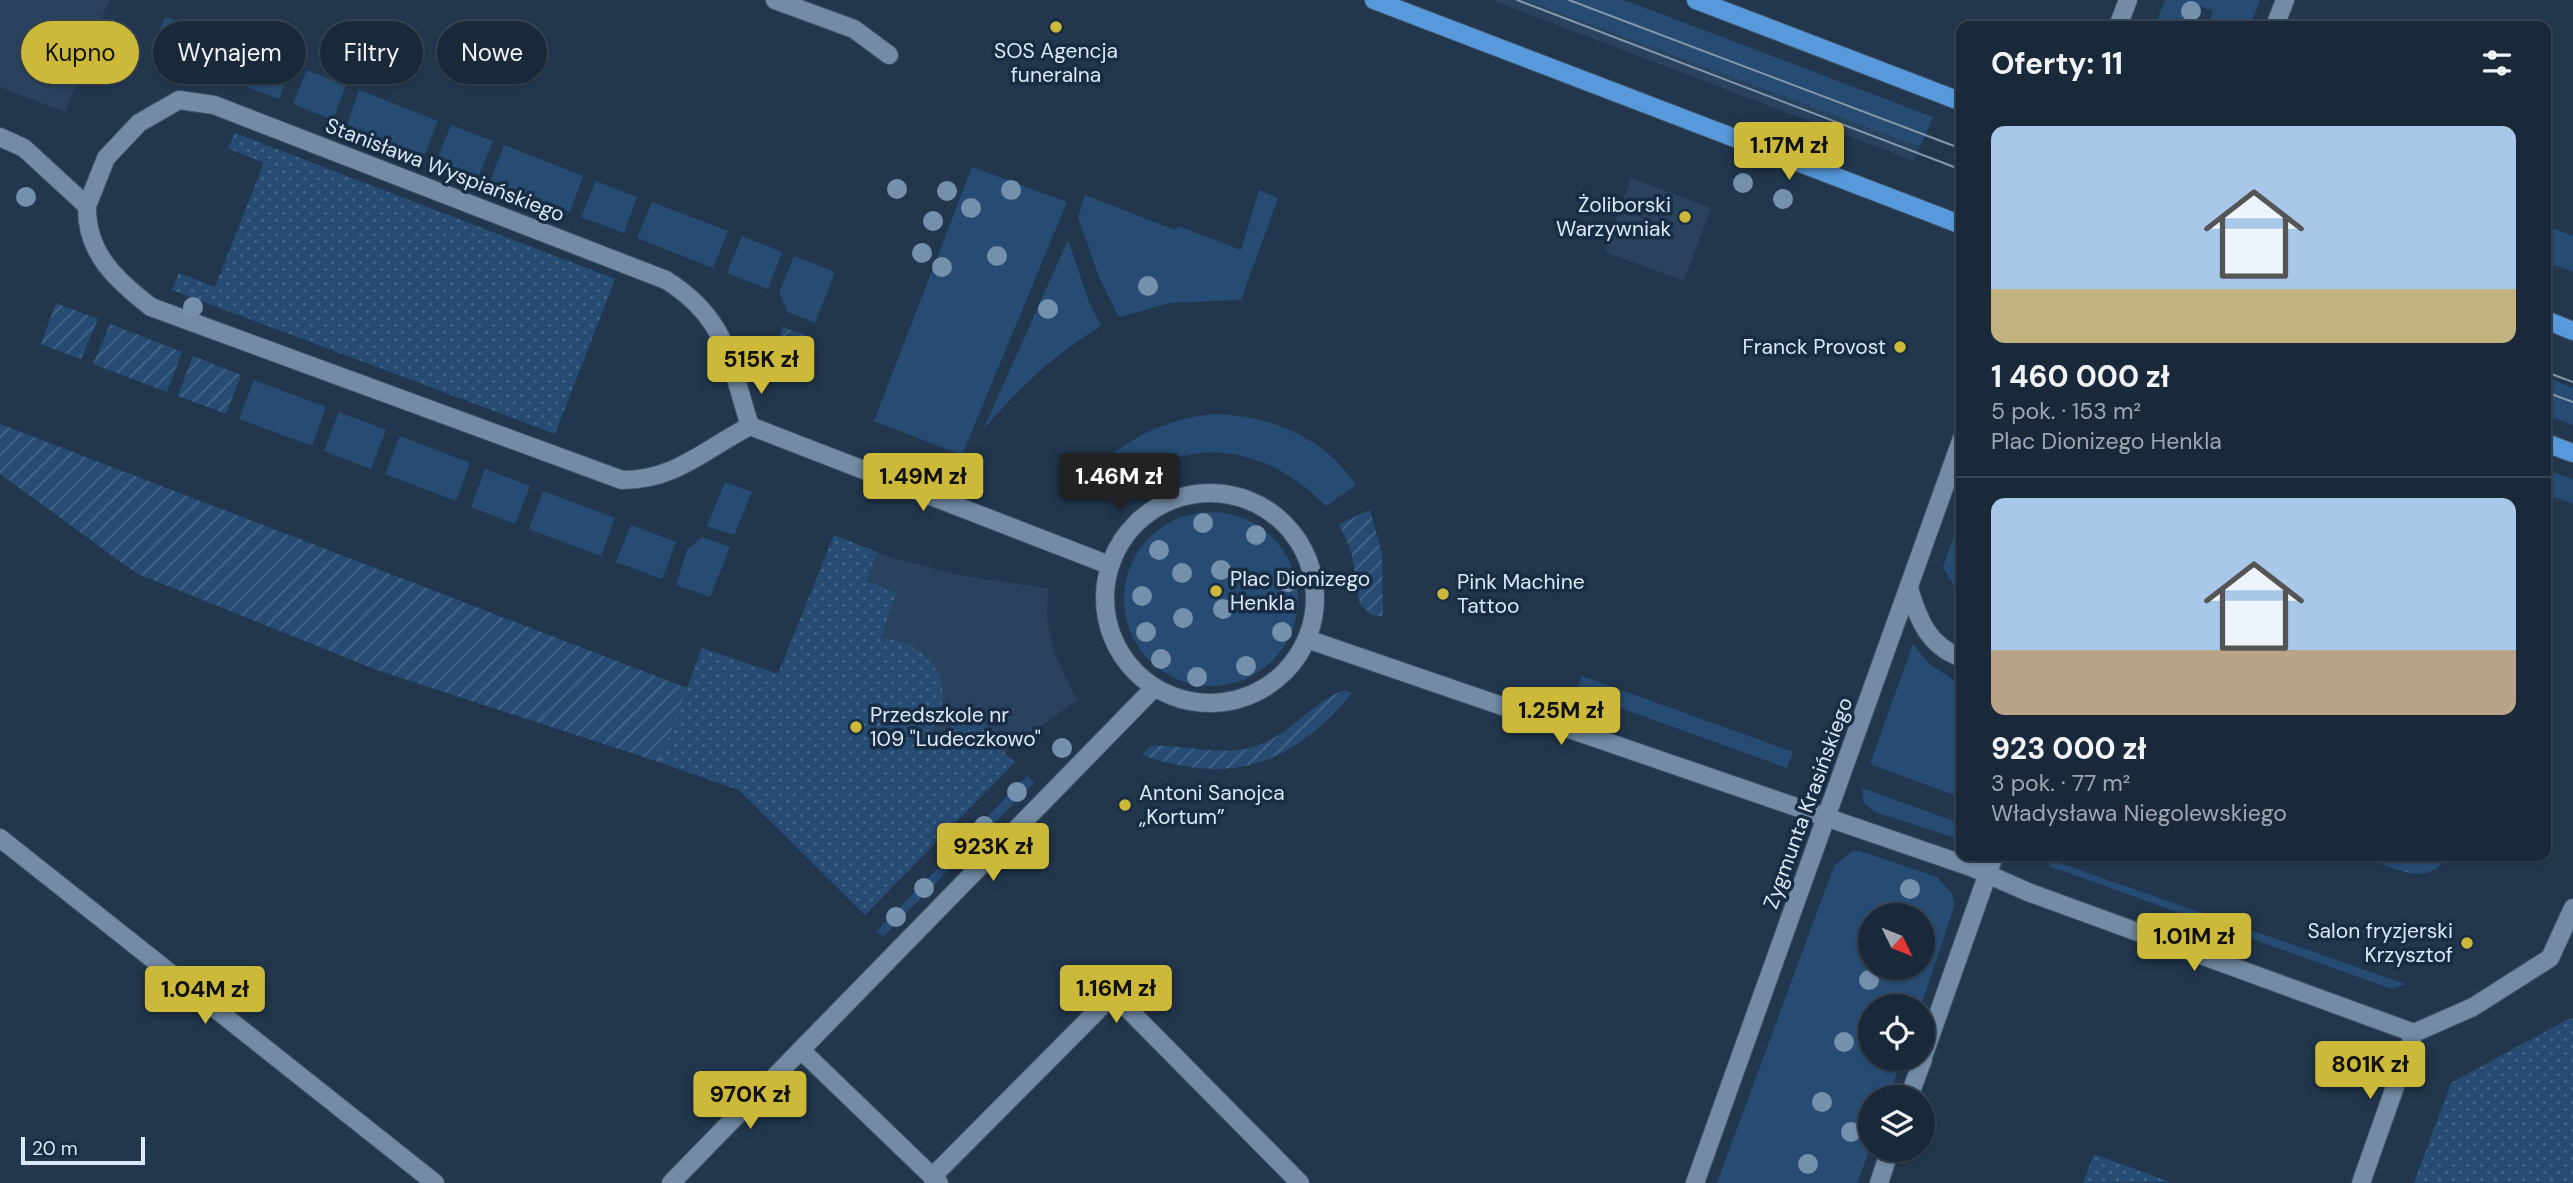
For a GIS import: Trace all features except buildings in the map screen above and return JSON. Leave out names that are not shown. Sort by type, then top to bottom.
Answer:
[{"type":"main road","points":[[1374,0],[1956,223]]},
{"type":"main road","points":[[1700,1],[1956,100]]},
{"type":"main road","points":[[2551,322],[2573,331]]},
{"type":"main road","points":[[2551,445],[2573,453]]},
{"type":"street","points":[[775,0],[854,29],[889,55]]},
{"type":"street","points":[[2120,21],[2128,0]]},
{"type":"street","points":[[2277,21],[2285,0]]},
{"type":"street","name":"Stanisława Wyspiańskiego","points":[[87,206],[106,158],[139,123],[179,100],[214,105],[666,279],[687,293],[720,332],[733,360],[750,426]]},
{"type":"street","points":[[0,137],[24,148],[87,206],[88,231],[100,258],[115,279],[151,307],[622,480],[644,480],[666,475],[750,426],[1109,565]]},
{"type":"street","name":"Zygmunta Krasińskiego","points":[[1695,1183],[1956,455]]},
{"type":"street","points":[[1191,493],[1229,493],[1265,506],[1293,531],[1311,565],[1316,602],[1307,639],[1287,670],[1258,692],[1224,703],[1188,701],[1154,688],[1132,670],[1116,647],[1106,621],[1104,593],[1109,565],[1127,532],[1155,507],[1191,493]]},
{"type":"street","points":[[1909,588],[1918,621],[1932,638],[1956,654]]},
{"type":"street","points":[[1307,639],[1988,874],[2414,1033],[2473,1007],[2550,958],[2573,908]]},
{"type":"street","points":[[671,1183],[1154,688]]},
{"type":"street","points":[[0,838],[435,1183]]},
{"type":"street","points":[[1935,1024],[1992,861]]},
{"type":"street","points":[[802,1051],[935,1180],[1111,997],[1122,1003],[1300,1183]]},
{"type":"street","points":[[2361,1183],[2414,1033]]},
{"type":"street","points":[[1879,1183],[1886,1162]]},
{"type":"shaded area","points":[[0,0],[109,0],[101,21],[21,21],[21,84],[76,84],[65,112],[0,87]]},
{"type":"shaded area","points":[[1492,0],[1525,0],[1920,147],[1914,161]]},
{"type":"shaded area","points":[[1631,178],[1711,208],[1684,281],[1605,252]]},
{"type":"shaded area","name":"Przedszkole nr 109 \"Ludeczkowo\"","points":[[834,535],[887,556],[958,575],[1048,588],[1047,619],[1055,655],[1077,700],[1004,753],[1015,762],[865,915],[739,790],[659,762],[702,648],[778,674]]},
{"type":"green space","points":[[1525,0],[1624,0],[1933,117],[1920,147]]},
{"type":"green space","points":[[2165,0],[2260,0],[2252,21],[2210,21],[2213,11],[2197,5],[2191,21],[2158,19]]},
{"type":"green space","points":[[307,70],[320,75],[320,84],[346,85],[333,120],[293,104],[301,84],[306,84]]},
{"type":"green space","points":[[240,84],[285,84],[279,99]]},
{"type":"green space","points":[[359,90],[438,121],[424,156],[347,125]]},
{"type":"green space","points":[[451,125],[493,141],[478,177],[437,160]]},
{"type":"green space","points":[[235,133],[615,279],[555,434],[172,290],[179,273],[215,287],[264,163],[228,148]]},
{"type":"green space","points":[[504,145],[583,176],[570,212],[490,181]]},
{"type":"green space","points":[[972,167],[1067,202],[962,455],[874,421]]},
{"type":"green space","points":[[596,181],[637,197],[624,233],[581,217]]},
{"type":"green space","points":[[1259,190],[1278,198],[1241,300],[1170,303],[1119,317],[1099,277],[1078,217],[1085,195],[1175,230],[1178,226],[1241,250]]},
{"type":"green space","points":[[652,202],[728,231],[713,268],[637,238]]},
{"type":"green space","points":[[2551,228],[2573,236],[2573,272],[2551,264]]},
{"type":"green space","points":[[742,236],[782,252],[768,289],[727,273]]},
{"type":"green space","points":[[1068,240],[1089,302],[1101,326],[1038,373],[983,430]]},
{"type":"green space","points":[[794,256],[835,272],[815,323],[788,312],[779,293]]},
{"type":"green space","points":[[56,303],[98,319],[81,359],[41,344]]},
{"type":"green space","points":[[110,324],[182,352],[167,392],[93,364]]},
{"type":"green space","points":[[783,327],[810,337],[792,382],[771,374],[770,362]]},
{"type":"green space","points":[[193,356],[241,375],[226,414],[178,396]]},
{"type":"green space","points":[[2551,379],[2573,388],[2573,425],[2551,417]]},
{"type":"green space","points":[[254,380],[326,407],[312,446],[239,419]]},
{"type":"green space","points":[[339,412],[386,430],[371,469],[324,451]]},
{"type":"green space","points":[[1214,414],[1256,419],[1294,432],[1328,454],[1356,485],[1326,506],[1301,484],[1274,467],[1246,457],[1218,453],[1190,454],[1162,462],[1134,476],[1107,496],[1079,486],[1108,458],[1139,436],[1174,422]]},
{"type":"green space","points":[[0,424],[687,688],[659,762],[374,669],[136,573],[0,474]]},
{"type":"green space","points":[[400,436],[470,463],[456,501],[385,474]]},
{"type":"green space","points":[[485,469],[530,486],[515,524],[471,507]]},
{"type":"green space","points":[[2551,471],[2573,480],[2573,504],[2551,496]]},
{"type":"green space","points":[[725,482],[752,492],[734,535],[707,526]]},
{"type":"green space","points":[[543,491],[615,518],[601,556],[529,529]]},
{"type":"green space","points":[[1370,510],[1382,554],[1383,617],[1370,614],[1360,604],[1351,550],[1339,524]]},
{"type":"green space","points":[[1211,512],[1244,519],[1272,538],[1291,566],[1298,599],[1291,632],[1272,660],[1244,679],[1211,686],[1178,679],[1150,660],[1131,632],[1124,599],[1131,566],[1150,538],[1178,519]]},
{"type":"green space","points":[[631,525],[676,542],[662,579],[616,562]]},
{"type":"green space","points":[[1956,529],[1956,590],[1943,567]]},
{"type":"green space","name":"Przedszkole nr 109 \"Ludeczkowo\"","points":[[834,535],[877,552],[866,581],[896,593],[881,638],[895,640],[920,652],[937,671],[941,683],[940,712],[922,745],[928,752],[957,720],[980,711],[998,745],[1015,762],[865,915],[739,790],[659,762],[702,648],[778,674]]},
{"type":"green space","points":[[702,537],[730,547],[710,597],[676,585],[687,550]]},
{"type":"green space","points":[[1913,644],[1928,663],[1956,682],[1956,796],[1870,764]]},
{"type":"green space","points":[[1582,676],[1793,752],[1787,768],[1576,692]]},
{"type":"green space","points":[[1344,690],[1352,693],[1329,718],[1283,752],[1258,763],[1205,769],[1142,755],[1150,746],[1214,751],[1253,747],[1278,736],[1320,703]]},
{"type":"green space","points":[[1027,776],[1034,783],[883,937],[877,931]]},
{"type":"green space","points":[[1862,788],[1956,822],[1956,838],[1875,812],[1864,803]]},
{"type":"green space","points":[[1852,851],[1860,851],[1937,877],[1951,892],[1955,904],[1936,961],[1936,903],[1858,903],[1858,980],[1930,980],[1925,994],[1858,994],[1858,1071],[1898,1071],[1892,1085],[1858,1085],[1858,1162],[1865,1162],[1857,1183],[1717,1183],[1834,866]]},
{"type":"green space","points":[[2051,861],[2054,861],[2405,984],[2392,989],[2049,866]]},
{"type":"green space","points":[[2376,861],[2444,861],[2430,872],[2419,874]]},
{"type":"green space","points":[[2570,1018],[2573,1019],[2573,1183],[2414,1183],[2451,1083]]},
{"type":"green space","points":[[2094,1154],[2170,1182],[2083,1183]]},
{"type":"tram line","points":[[1517,0],[1956,168]]},
{"type":"tram line","points":[[1569,0],[1956,147]]},
{"type":"tram line","points":[[2551,374],[2573,382]]},
{"type":"tram line","points":[[2551,394],[2573,402]]},
{"type":"place","name":"SOS Agencja funeralna","points":[[1056,27]]},
{"type":"place","name":"Żoliborski Warzywniak","points":[[1685,217]]},
{"type":"place","name":"Franck Provost","points":[[1900,347]]},
{"type":"place","name":"Plac Dionizego Henkla","points":[[1216,591]]},
{"type":"place","name":"Pink Machine Tattoo","points":[[1443,594]]},
{"type":"place","name":"Przedszkole nr 109 \"Ludeczkowo\"","points":[[856,727]]},
{"type":"place","name":"Antoni Sanojca „Kortum”","points":[[1125,805]]},
{"type":"place","name":"Salon fryzjerski Krzysztof","points":[[2467,943]]}]
